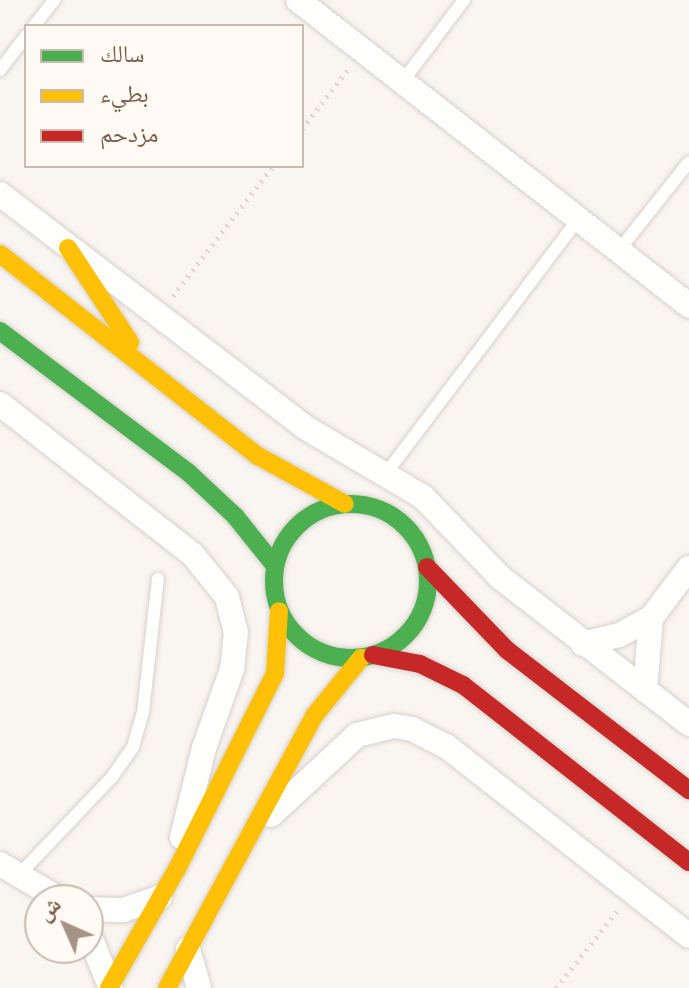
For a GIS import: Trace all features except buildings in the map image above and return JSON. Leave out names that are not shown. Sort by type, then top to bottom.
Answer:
[{"type":"main road","points":[[68,248],[146,367]]},
{"type":"main road","points":[[0,254],[258,456],[345,504]]},
{"type":"main road","points":[[0,331],[189,473],[235,516],[275,566]]},
{"type":"main road","points":[[110,987],[177,869],[275,673],[279,611],[275,566],[293,530],[308,517],[345,504],[368,505],[407,527],[427,567],[507,650],[689,790]]},
{"type":"main road","points":[[167,988],[324,700],[367,656],[394,646],[422,612],[427,567]]},
{"type":"main road","points":[[279,611],[290,628],[321,653],[420,664],[463,685],[689,862]]},
{"type":"street","points":[[298,0],[689,306]]},
{"type":"street","points":[[0,194],[68,248],[160,313],[306,428],[387,472],[423,497],[501,578],[689,724]]},
{"type":"street","points":[[0,404],[193,555],[227,597],[236,632],[232,669],[192,788],[177,869]]},
{"type":"street","points":[[583,644],[619,635],[651,618],[689,568]]},
{"type":"street","points":[[645,690],[651,618]]},
{"type":"street","points":[[247,839],[341,745],[375,729],[412,729],[446,746],[689,936]]},
{"type":"street","points":[[10,870],[33,884]]},
{"type":"street","points":[[104,909],[123,910],[160,897]]},
{"type":"street","points":[[188,949],[199,988]]},
{"type":"street","points":[[101,964],[110,987]]},
{"type":"lane","points":[[36,24],[54,0]]},
{"type":"lane","points":[[402,82],[464,0]]},
{"type":"lane","points":[[0,70],[24,39]]},
{"type":"lane","points":[[619,250],[689,162]]},
{"type":"lane","points":[[387,472],[579,218]]},
{"type":"lane","points":[[10,870],[112,777],[133,747],[143,712],[158,579]]},
{"type":"path","points":[[304,126],[362,50]]},
{"type":"path","points":[[160,313],[271,168]]},
{"type":"path","points":[[556,988],[633,892]]},
{"type":"traffic: fast","points":[[0,331],[189,473],[235,516],[275,566]]},
{"type":"traffic: fast","points":[[351,504],[380,510],[405,527],[422,552],[428,581],[422,610],[405,635],[380,652],[351,658],[322,652],[297,635],[280,610],[274,581],[280,552],[297,527],[322,510],[351,504]]},
{"type":"traffic: slow","points":[[68,248],[130,342]]},
{"type":"traffic: slow","points":[[0,254],[258,456],[345,504]]},
{"type":"traffic: slow","points":[[109,988],[177,869],[275,673],[279,611]]},
{"type":"traffic: slow","points":[[167,988],[314,716],[361,658]]},
{"type":"traffic: jam","points":[[427,567],[507,650],[689,790]]},
{"type":"traffic: jam","points":[[373,655],[420,664],[463,685],[689,862]]}]
